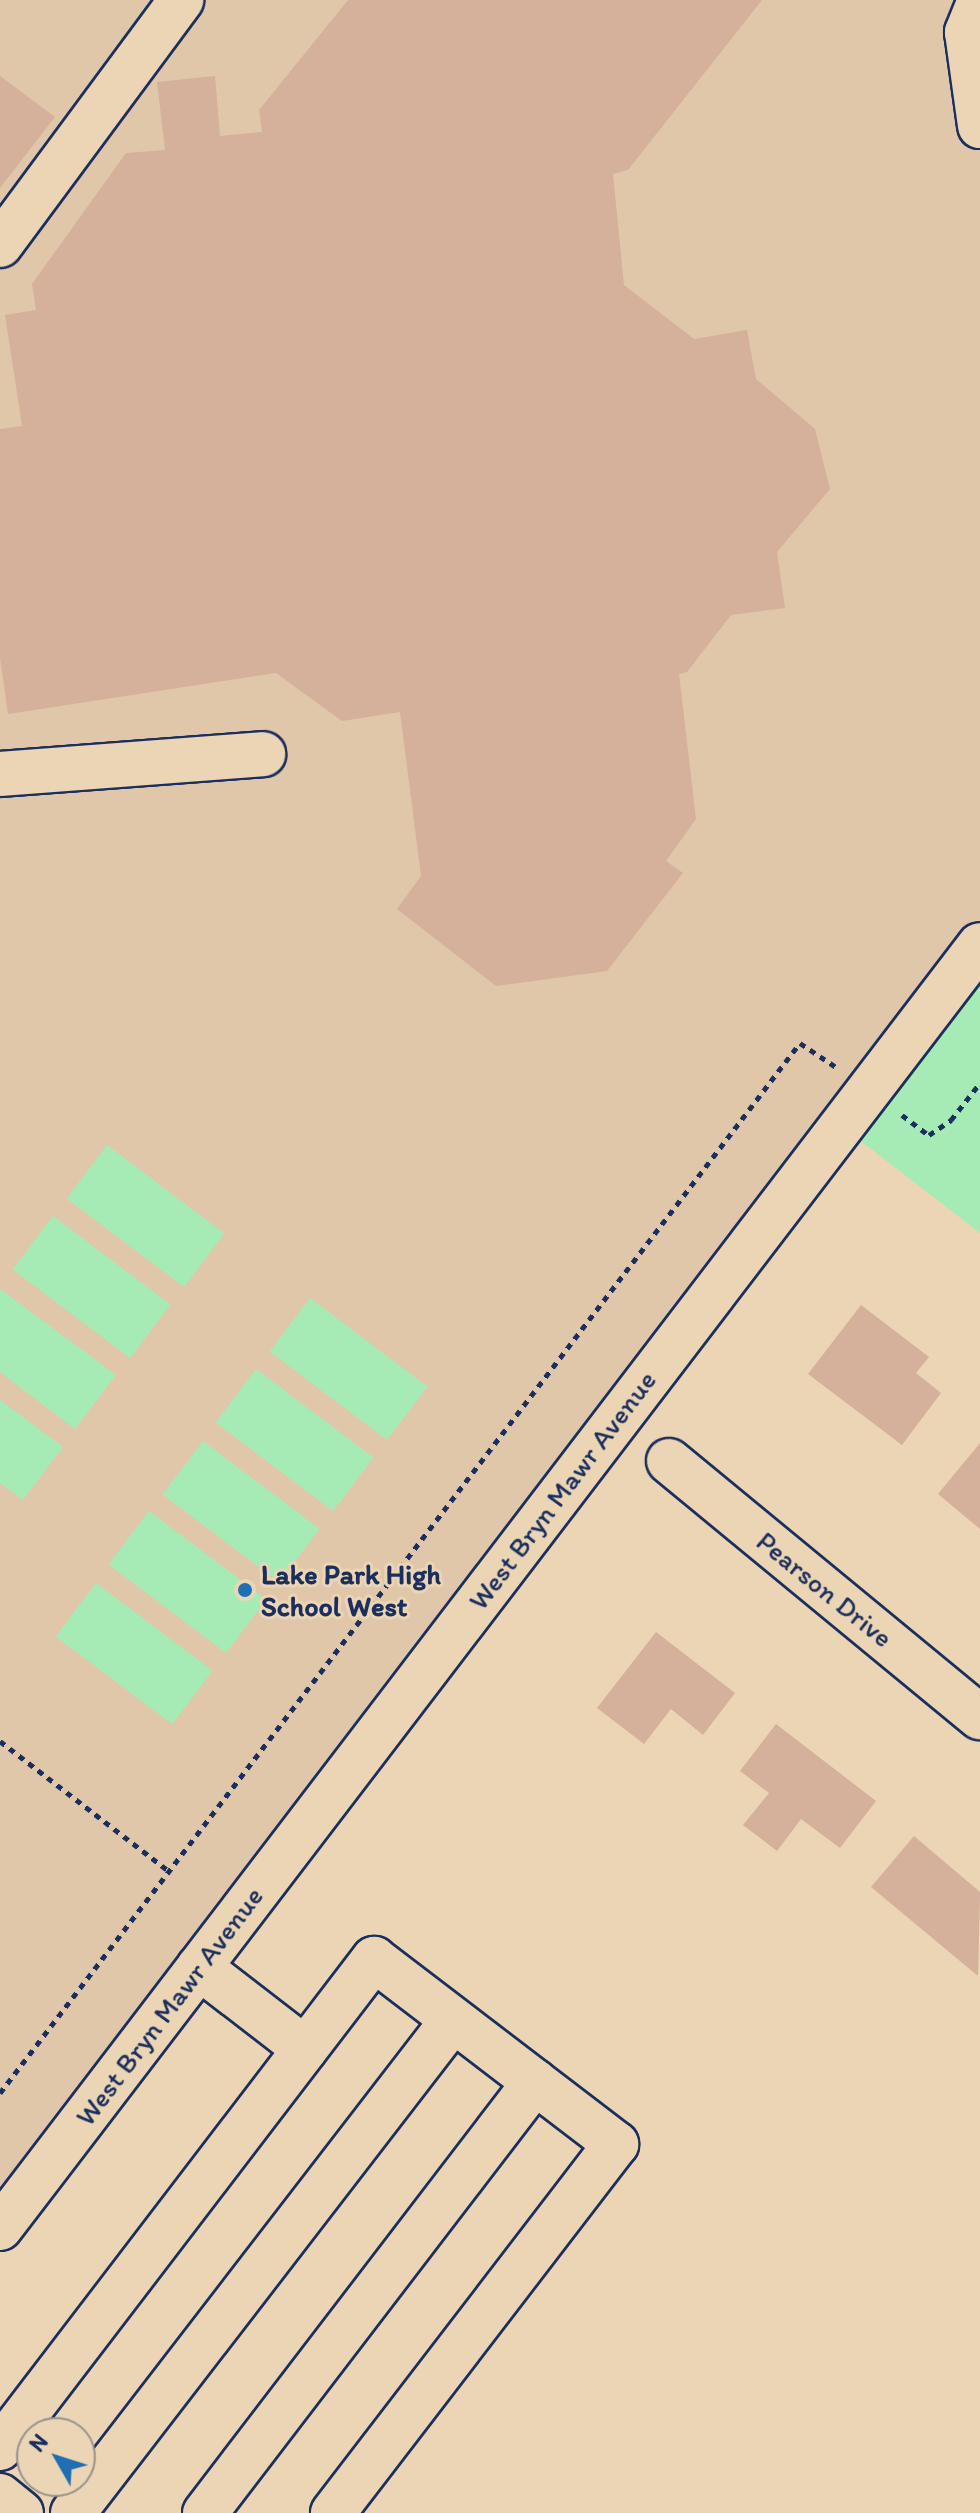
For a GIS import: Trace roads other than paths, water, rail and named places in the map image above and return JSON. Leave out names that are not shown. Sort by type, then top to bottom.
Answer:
[{"type":"street","points":[[0,245],[181,0]]},
{"type":"street","points":[[980,0],[967,32],[980,126]]},
{"type":"street","points":[[0,774],[263,754]]},
{"type":"street","name":"West Bryn Mawr Avenue","points":[[0,2228],[980,945]]},
{"type":"street","name":"Pearson Drive","points":[[669,1461],[980,1717]]},
{"type":"street","points":[[0,2448],[374,1959],[616,2144],[333,2513]]},
{"type":"street","points":[[199,1967],[305,2049]]},
{"type":"street","points":[[73,2513],[453,2020]]},
{"type":"street","points":[[205,2513],[535,2082]]},
{"type":"street","points":[[0,2496],[21,2513]]},
{"type":"place","name":"Lake Park High School West","points":[[245,1590]]}]
